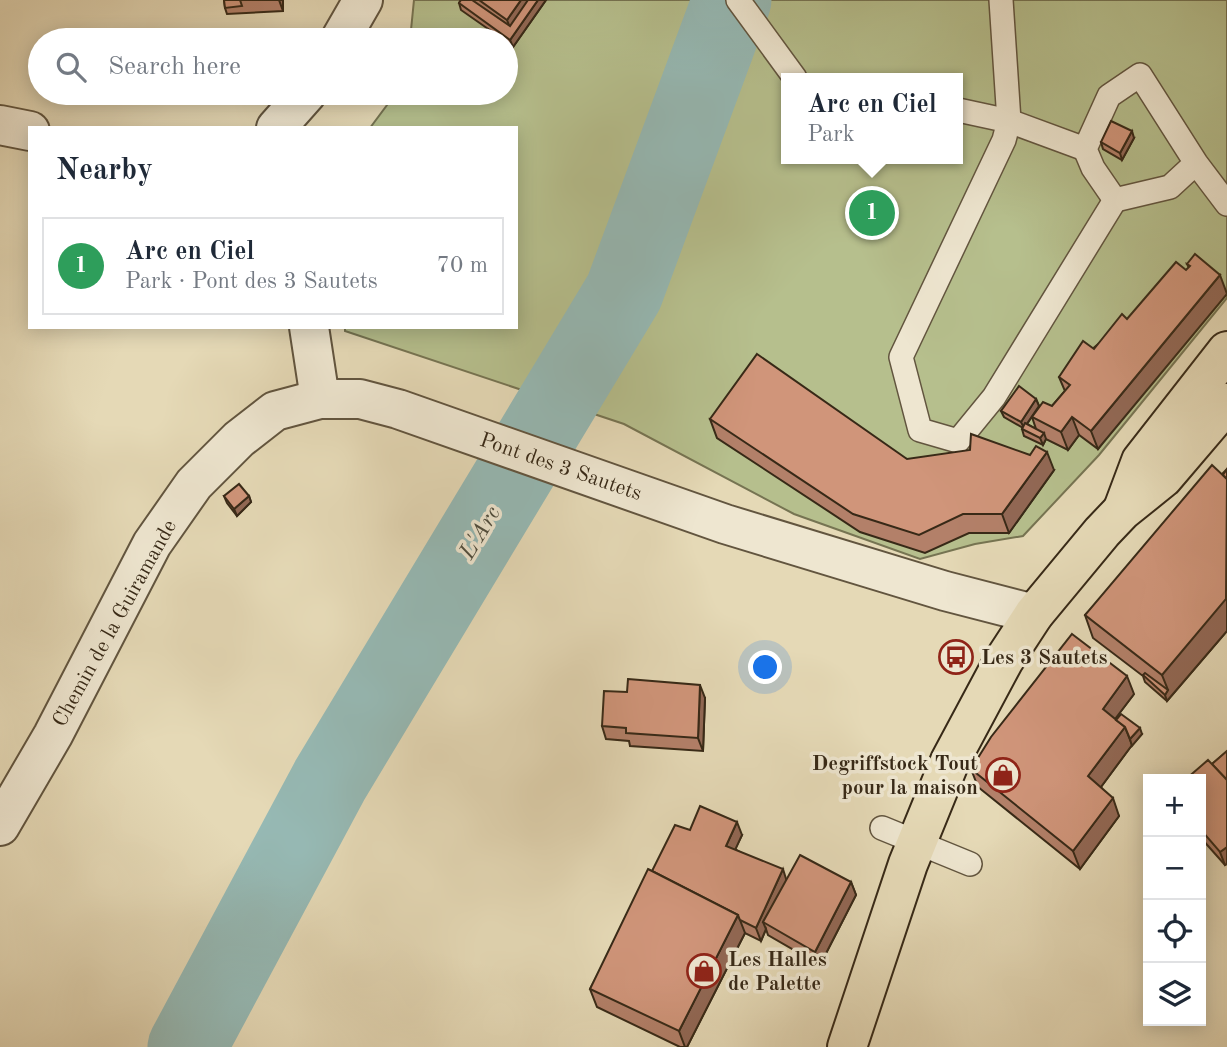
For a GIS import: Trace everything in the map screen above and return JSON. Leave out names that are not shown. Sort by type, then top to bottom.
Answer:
[{"type":"main road","points":[[1122,511],[1141,461],[1227,351]]},
{"type":"main road","points":[[847,1047],[917,842],[950,761],[987,690],[1034,614],[1122,511],[1163,478],[1227,403]]},
{"type":"street","points":[[347,28],[362,0]]},
{"type":"street","points":[[277,126],[296,105]]},
{"type":"street","points":[[0,125],[28,131]]},
{"type":"street","points":[[309,329],[320,399]]},
{"type":"street","name":"Chemin de la Guiramande","points":[[0,826],[53,735],[152,544],[194,484],[239,439],[275,411],[320,399],[360,399],[398,409]]},
{"type":"street","name":"Pont des 3 Sautets","points":[[398,409],[725,524],[945,591],[1034,614]]},
{"type":"lane","points":[[738,0],[791,73]]},
{"type":"lane","points":[[1001,0],[1009,121],[1004,140],[901,357],[920,430],[958,441],[994,397],[1115,200],[1170,187],[1196,163]]},
{"type":"lane","points":[[1085,149],[1109,96],[1140,75],[1196,163],[1227,204]]},
{"type":"lane","points":[[963,111],[1009,121],[1085,149],[1093,168],[1115,200]]},
{"type":"lane","points":[[883,828],[970,864]]},
{"type":"green space","points":[[414,0],[1227,0],[1227,298],[1099,455],[1023,536],[975,544],[920,559],[794,514],[624,424],[345,331],[518,329],[518,126],[371,126],[387,105],[518,105],[518,28],[411,28]]},
{"type":"building","points":[[224,0],[240,0],[242,6],[225,8]]},
{"type":"building","points":[[461,0],[472,0],[510,26],[528,0],[538,0],[518,29],[493,28],[459,3]]},
{"type":"building","points":[[479,0],[521,0],[507,20]]},
{"type":"building","points":[[1111,121],[1132,131],[1120,153],[1101,142]]},
{"type":"building","points":[[1195,254],[1220,275],[1091,431],[1072,417],[1061,432],[1032,417],[1043,402],[1052,406],[1070,385],[1059,377],[1083,341],[1094,349],[1122,314],[1127,319],[1176,262],[1186,270]]},
{"type":"building","points":[[757,354],[907,459],[970,450],[971,434],[1030,455],[1036,446],[1047,452],[1002,514],[963,514],[919,535],[853,514],[710,419]]},
{"type":"building","points":[[1019,386],[1036,399],[1021,422],[1001,411]]},
{"type":"building","points":[[1025,423],[1044,433],[1040,438],[1022,429]]},
{"type":"building","points":[[1212,465],[1227,479],[1226,599],[1162,675],[1085,615]]},
{"type":"building","points":[[239,484],[249,496],[234,509],[224,496]]},
{"type":"building","points":[[1072,634],[1127,676],[1103,709],[1125,727],[1088,776],[1113,798],[1073,851],[971,769],[991,737]]},
{"type":"building","points":[[1145,673],[1168,690],[1165,695],[1143,675]]},
{"type":"building","points":[[628,679],[700,685],[698,738],[626,733],[626,728],[602,726],[604,691],[627,692]]},
{"type":"building","points":[[1121,714],[1140,728],[1130,739],[1125,727],[1116,720]]},
{"type":"building","points":[[1227,751],[1227,780],[1212,764]]},
{"type":"building","points":[[1208,760],[1227,780],[1227,847],[1220,852],[1206,836],[1206,774],[1192,774]]},
{"type":"building","points":[[700,806],[737,822],[726,846],[783,869],[756,928],[740,920],[738,915],[652,871],[675,825],[690,830]]},
{"type":"building","points":[[800,855],[851,882],[815,952],[763,922]]},
{"type":"building","points":[[648,869],[738,915],[679,1031],[590,989]]},
{"type":"waterway","name":"L'Arc","points":[[187,1047],[330,780],[624,292],[732,0]]},
{"type":"place","name":"Arc en Ciel","points":[[872,213]]},
{"type":"place","name":"Les 3 Sautets","points":[[956,657]]},
{"type":"place","name":"Degriffstock Tout pour la maison","points":[[1003,775]]},
{"type":"place","name":"Les Halles de Palette","points":[[704,971]]}]
